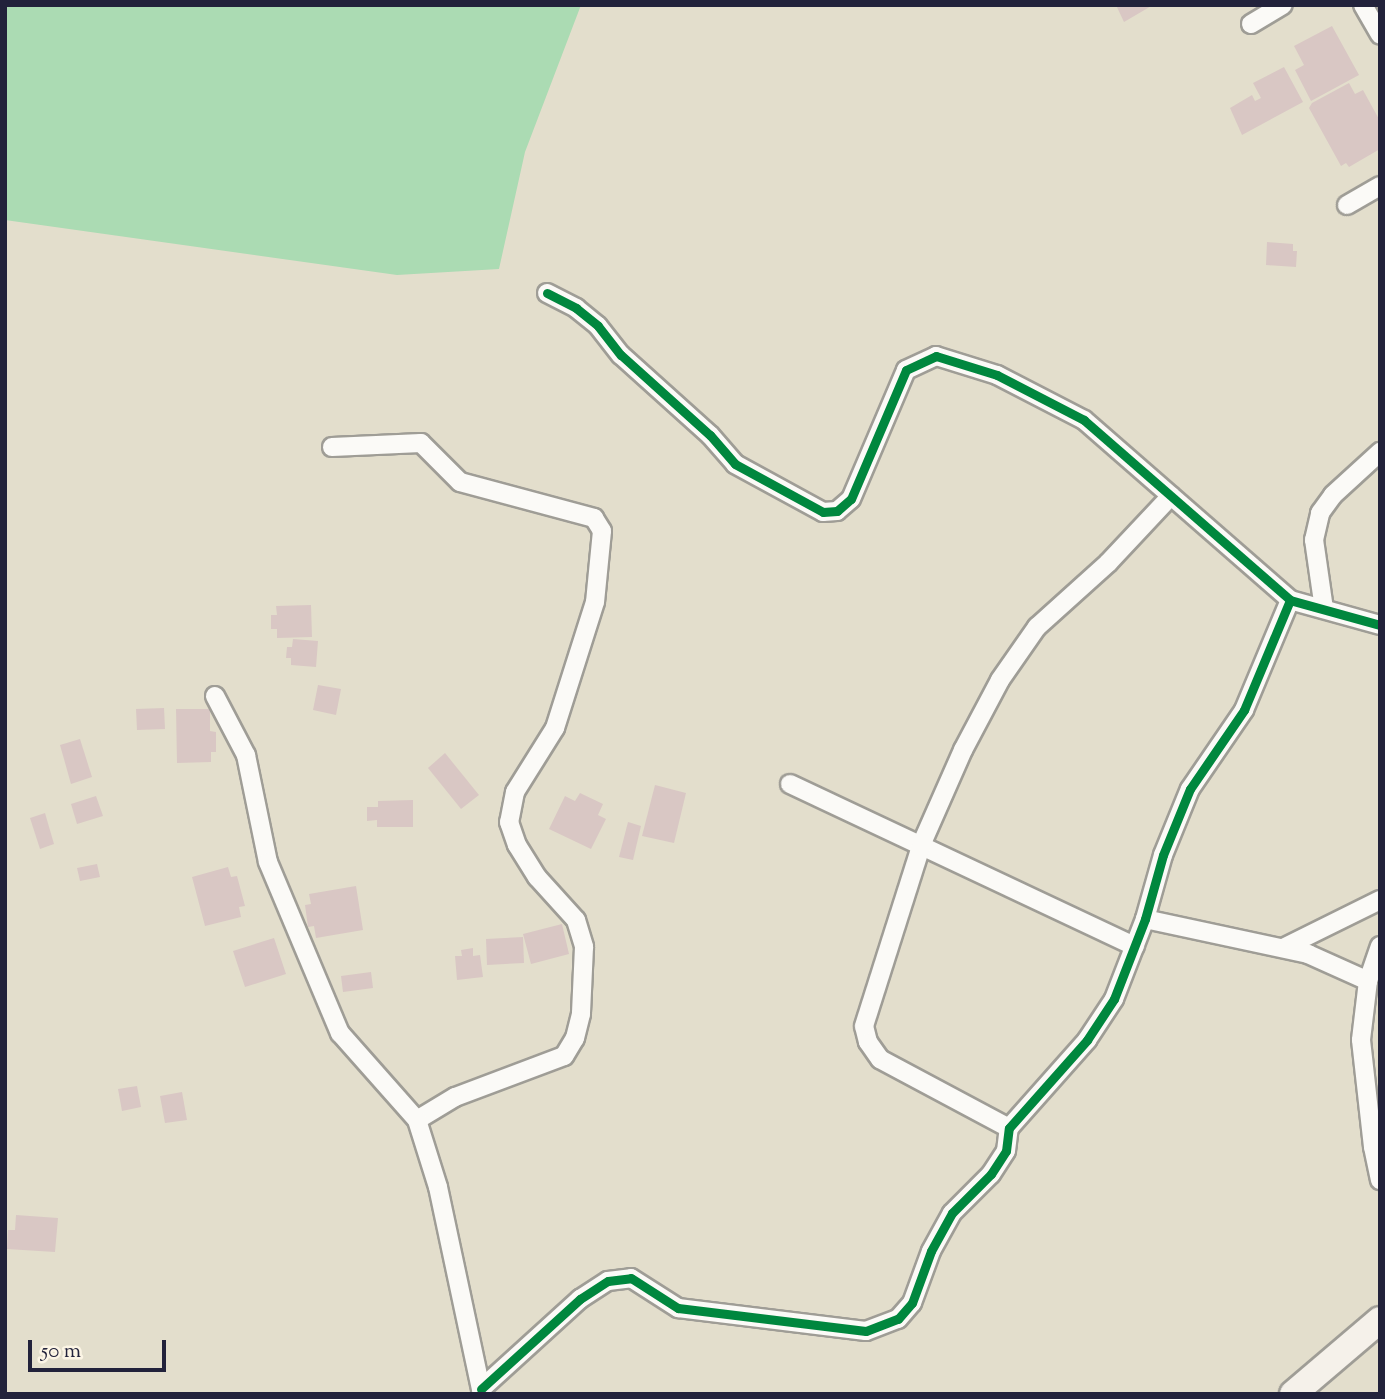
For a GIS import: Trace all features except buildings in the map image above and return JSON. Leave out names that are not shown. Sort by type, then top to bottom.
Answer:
[{"type":"street","points":[[1251,23],[1283,5]]},
{"type":"street","points":[[1363,5],[1380,34]]},
{"type":"street","points":[[1347,205],[1380,186]]},
{"type":"street","points":[[547,293],[576,308],[598,326],[621,355],[710,435],[736,464],[823,512],[837,510],[851,499],[906,370],[936,356],[998,375],[1084,420],[1290,600],[1380,625]]},
{"type":"street","points":[[332,447],[421,443],[460,482],[594,518],[602,531],[595,601],[555,728],[515,792],[509,822],[517,845],[537,877],[576,920],[584,947],[581,1014],[575,1038],[564,1056],[455,1097],[417,1120]]},
{"type":"street","points":[[1324,608],[1314,540],[1320,513],[1333,495],[1380,452]]},
{"type":"street","points":[[1009,1128],[880,1059],[868,1042],[864,1026],[922,843],[964,750],[1000,680],[1037,627],[1108,563],[1171,496]]},
{"type":"street","points":[[481,1391],[580,1299],[608,1281],[631,1278],[678,1308],[866,1331],[898,1319],[912,1303],[931,1251],[952,1213],[991,1174],[1006,1151],[1009,1128],[1087,1040],[1114,999],[1145,919],[1163,855],[1189,789],[1244,709],[1290,600]]},
{"type":"street","points":[[215,696],[246,755],[268,862],[341,1033],[417,1120],[438,1187],[481,1391]]},
{"type":"street","points":[[790,784],[922,843],[1135,946]]},
{"type":"street","points":[[1283,948],[1380,900]]},
{"type":"street","points":[[1145,919],[1308,954],[1368,981]]},
{"type":"street","points":[[1380,946],[1368,981],[1361,1040],[1373,1147],[1380,1180]]},
{"type":"street","points":[[1295,1393],[1380,1320]]},
{"type":"green space","points":[[5,5],[581,5],[525,152],[499,269],[397,275],[5,220]]},
{"type":"cycle path","points":[[547,293],[576,308],[598,326],[621,355],[710,435],[735,464],[823,512],[837,511],[851,499],[906,370],[936,356],[997,375],[1084,420],[1290,600],[1380,625]]},
{"type":"cycle path","points":[[481,1389],[580,1299],[608,1281],[631,1278],[678,1308],[866,1331],[898,1319],[912,1303],[931,1251],[952,1213],[991,1174],[1006,1151],[1009,1128],[1087,1040],[1114,999],[1145,919],[1163,855],[1190,789],[1244,710],[1290,600]]}]
